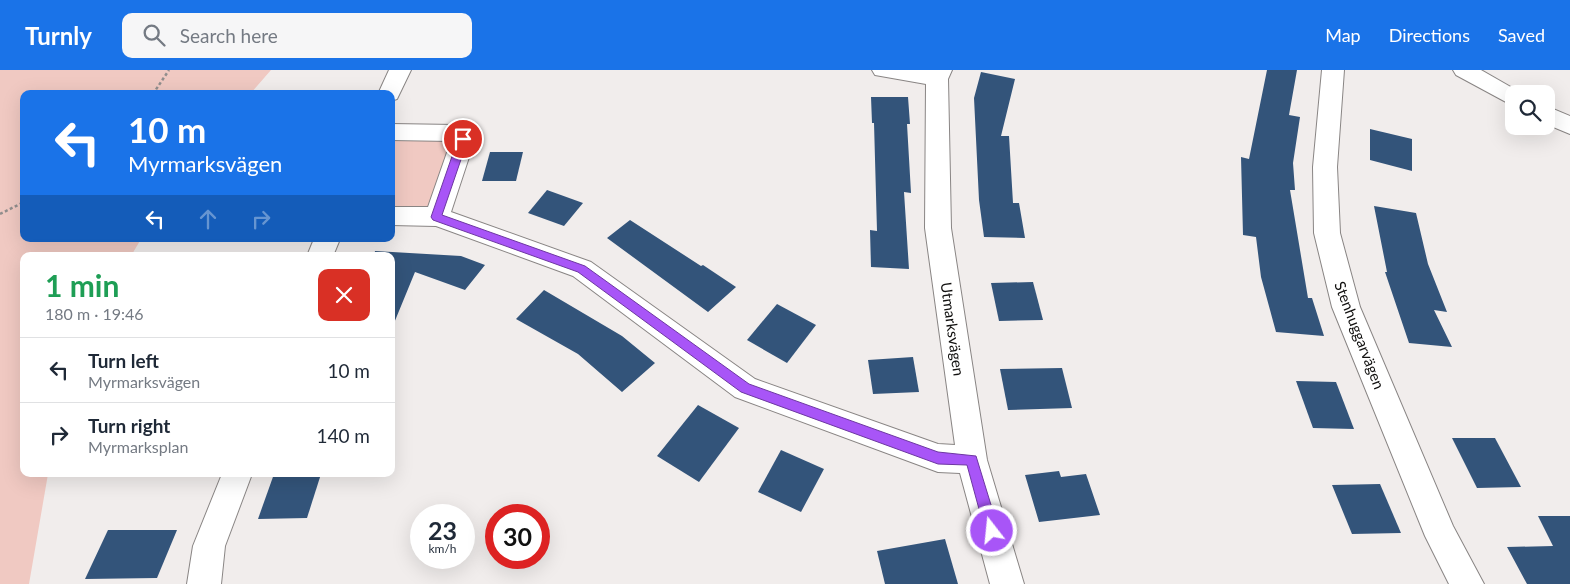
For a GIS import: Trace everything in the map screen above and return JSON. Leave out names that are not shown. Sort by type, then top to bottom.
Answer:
[{"type":"street","points":[[391,90],[400,70]]},
{"type":"street","points":[[882,70],[939,74]]},
{"type":"street","name":"Stenhuggarvägen","points":[[1333,70],[1324,167],[1329,242],[1346,307],[1442,536],[1467,584]]},
{"type":"street","points":[[1464,70],[1505,92]]},
{"type":"street","name":"Utmarksvägen","points":[[939,74],[938,228],[972,460],[1007,584]]},
{"type":"street","points":[[1555,118],[1570,126]]},
{"type":"street","points":[[395,132],[456,133],[463,139],[437,217]]},
{"type":"street","points":[[395,216],[437,217],[582,269],[745,388],[938,458],[972,460]]},
{"type":"street","points":[[204,584],[209,546],[236,477]]},
{"type":"path","points":[[156,90],[169,70]]},
{"type":"path","points":[[0,214],[20,204]]},
{"type":"shaded area","points":[[0,70],[271,70],[254,90],[20,90],[20,242],[139,242],[133,252],[20,252],[20,477],[47,477],[29,584],[0,584]]},
{"type":"shaded area","points":[[395,137],[449,138],[455,142],[433,204],[427,209],[395,207]]},
{"type":"building","points":[[1267,70],[1297,70],[1289,115],[1300,117],[1293,163],[1295,190],[1290,190],[1308,298],[1312,298],[1324,336],[1276,332],[1261,277],[1256,237],[1243,235],[1241,157],[1249,159]]},
{"type":"building","points":[[981,72],[1015,79],[1001,136],[1009,136],[1013,203],[1019,203],[1025,238],[984,237],[979,200],[974,98]]},
{"type":"building","points":[[871,97],[908,97],[910,124],[907,124],[911,193],[904,192],[909,269],[871,267],[870,230],[877,231],[874,123],[872,123]]},
{"type":"building","points":[[1370,129],[1412,139],[1412,171],[1370,160]]},
{"type":"building","points":[[490,152],[523,152],[516,181],[482,181]]},
{"type":"building","points":[[547,190],[583,203],[564,226],[528,213]]},
{"type":"building","points":[[1374,206],[1416,213],[1428,264],[1447,312],[1434,310],[1452,347],[1409,343],[1385,272],[1387,272]]},
{"type":"building","points":[[630,220],[736,287],[708,312],[607,238]]},
{"type":"building","points":[[395,252],[461,256],[485,265],[465,290],[415,272],[395,321]]},
{"type":"building","points":[[1033,282],[1043,320],[999,321],[991,283]]},
{"type":"building","points":[[544,290],[622,336],[655,363],[622,392],[578,354],[516,319]]},
{"type":"building","points":[[777,304],[816,325],[787,363],[747,340]]},
{"type":"building","points":[[913,357],[919,392],[873,394],[868,360]]},
{"type":"building","points":[[1062,368],[1072,408],[1008,410],[1000,369]]},
{"type":"building","points":[[1296,381],[1336,382],[1354,429],[1313,428]]},
{"type":"building","points":[[698,405],[739,428],[699,482],[657,456]]},
{"type":"building","points":[[1452,438],[1495,438],[1521,487],[1477,488]]},
{"type":"building","points":[[781,450],[824,469],[801,512],[758,492]]},
{"type":"building","points":[[1059,471],[1061,477],[1086,474],[1100,515],[1039,522],[1025,475]]},
{"type":"building","points":[[273,477],[320,477],[307,518],[258,519]]},
{"type":"building","points":[[1380,484],[1401,533],[1352,534],[1332,485]]},
{"type":"building","points":[[1538,516],[1570,516],[1570,584],[1527,584],[1507,547],[1553,546]]},
{"type":"building","points":[[108,530],[177,530],[157,578],[85,579]]},
{"type":"building","points":[[945,539],[958,584],[885,584],[877,551]]},
{"type":"route","points":[[463,139],[437,217],[582,269],[745,388],[938,458],[972,460],[992,531]]}]
